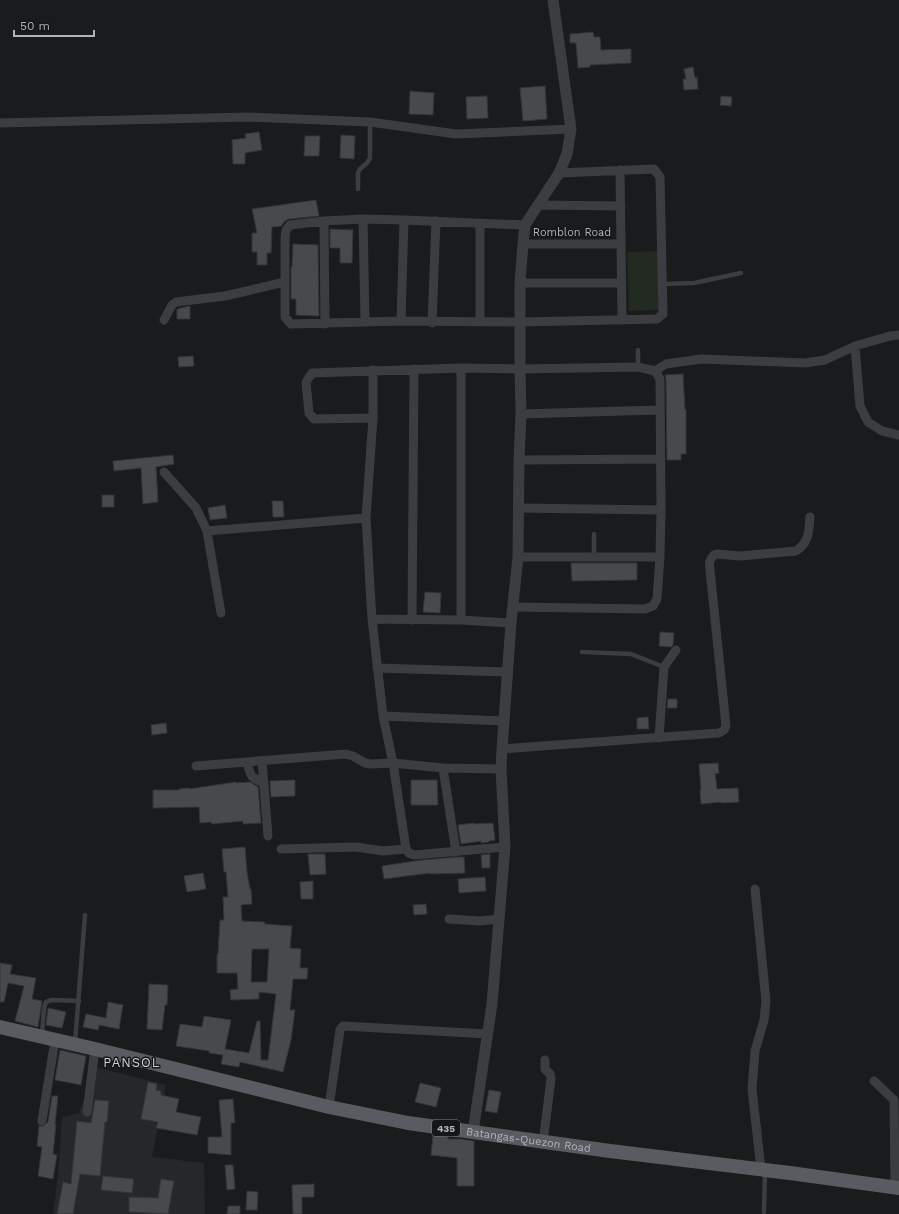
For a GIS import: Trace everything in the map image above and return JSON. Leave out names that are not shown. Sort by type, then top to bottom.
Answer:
[{"type":"main road","name":"Batangas-Quezon Road","points":[[0,1027],[329,1107],[408,1123],[897,1188]]},
{"type":"street","points":[[473,1132],[492,1004],[505,846],[501,770],[511,623],[518,556],[521,414],[520,283],[522,244],[525,225],[558,173],[567,154],[571,130],[553,0]]},
{"type":"street","points":[[0,123],[247,118],[370,122],[456,134],[571,130]]},
{"type":"street","points":[[525,225],[363,219],[324,221],[290,225],[286,230],[285,317],[291,324],[401,321],[521,322],[657,319],[662,314],[660,177],[654,169],[558,173]]},
{"type":"street","points":[[620,170],[622,320]]},
{"type":"street","points":[[538,205],[620,206]]},
{"type":"street","points":[[363,219],[365,322]]},
{"type":"street","points":[[401,321],[404,220]]},
{"type":"street","points":[[324,221],[325,324]]},
{"type":"street","points":[[432,322],[436,221]]},
{"type":"street","points":[[480,223],[480,322]]},
{"type":"street","name":"Romblon Road","points":[[522,244],[621,244]]},
{"type":"street","points":[[164,320],[172,305],[176,302],[226,296],[285,282]]},
{"type":"street","points":[[520,283],[622,283]]},
{"type":"street","points":[[655,371],[666,364],[701,359],[804,363],[825,360],[855,346],[890,336],[899,335]]},
{"type":"street","points":[[855,346],[860,406],[868,422],[882,431],[899,435]]},
{"type":"street","points":[[373,418],[314,419],[309,413],[306,382],[312,373],[374,370],[461,368],[520,370],[638,367],[655,371],[660,379],[659,410],[661,510],[658,599],[653,606],[645,609],[513,607]]},
{"type":"street","points":[[461,368],[461,620]]},
{"type":"street","points":[[412,620],[414,369]]},
{"type":"street","points":[[374,370],[373,418],[366,518],[372,619],[383,716],[393,763],[406,849],[409,853],[414,855],[505,846]]},
{"type":"street","points":[[521,414],[659,410]]},
{"type":"street","points":[[519,460],[660,459]]},
{"type":"street","points":[[164,472],[196,508],[207,531],[221,613]]},
{"type":"street","points":[[518,508],[661,510]]},
{"type":"street","points":[[502,749],[719,733],[724,730],[726,726],[709,563],[710,559],[717,554],[740,556],[796,551],[803,545],[808,537],[810,517]]},
{"type":"street","points":[[207,531],[366,518]]},
{"type":"street","points":[[518,556],[660,557]]},
{"type":"street","points":[[372,619],[461,620],[511,623]]},
{"type":"street","points":[[659,738],[664,667],[676,650]]},
{"type":"street","points":[[377,668],[508,672]]},
{"type":"street","points":[[383,716],[504,721]]},
{"type":"street","points":[[196,766],[346,754],[365,763],[393,763],[443,768],[501,770]]},
{"type":"street","points":[[262,760],[268,836]]},
{"type":"street","points":[[247,762],[251,776],[264,783]]},
{"type":"street","points":[[443,768],[456,852]]},
{"type":"street","points":[[281,849],[356,847],[382,851],[406,849]]},
{"type":"street","points":[[755,889],[766,1001],[764,1020],[755,1050],[752,1090],[763,1170]]},
{"type":"street","points":[[449,919],[480,921],[499,919]]},
{"type":"street","points":[[329,1107],[340,1030],[343,1026],[488,1034]]},
{"type":"street","points":[[42,1121],[48,1038]]},
{"type":"street","points":[[87,1112],[95,1049]]},
{"type":"street","points":[[543,1142],[551,1079],[550,1074],[545,1069],[545,1060]]},
{"type":"street","points":[[874,1081],[894,1100],[897,1188]]},
{"type":"lane","points":[[358,189],[358,173],[370,158],[370,122]]},
{"type":"lane","points":[[662,284],[694,283],[741,273]]},
{"type":"lane","points":[[638,350],[638,367]]},
{"type":"lane","points":[[594,534],[594,557]]},
{"type":"lane","points":[[582,652],[631,654],[664,667]]},
{"type":"lane","points":[[75,1045],[85,915]]},
{"type":"lane","points":[[48,1038],[44,1008],[46,1002],[52,1000],[79,1001]]},
{"type":"lane","points":[[763,1170],[764,1212]]},
{"type":"shaded area","points":[[658,251],[660,310],[629,311],[627,252]]},
{"type":"shaded area","points":[[95,1067],[166,1085],[152,1157],[204,1163],[205,1214],[53,1214],[58,1175],[62,1117],[79,1113]]},
{"type":"building","points":[[593,32],[594,37],[600,37],[601,50],[631,49],[631,63],[590,65],[590,67],[578,68],[576,43],[570,43],[570,34]]},
{"type":"building","points":[[693,67],[695,78],[697,77],[698,89],[684,90],[683,79],[686,79],[684,69]]},
{"type":"building","points":[[545,86],[547,119],[523,121],[520,88]]},
{"type":"building","points":[[410,91],[434,93],[433,115],[409,114]]},
{"type":"building","points":[[487,96],[488,118],[467,119],[466,97]]},
{"type":"building","points":[[721,96],[732,97],[731,106],[720,105]]},
{"type":"building","points":[[259,132],[262,150],[245,153],[245,164],[233,164],[232,140],[246,138],[245,134]]},
{"type":"building","points":[[341,135],[355,136],[354,159],[340,158]]},
{"type":"building","points":[[305,136],[320,136],[319,156],[304,156]]},
{"type":"building","points":[[316,200],[319,216],[289,219],[281,226],[272,227],[271,253],[267,253],[267,265],[257,265],[257,252],[252,252],[252,233],[257,233],[252,209]]},
{"type":"building","points":[[330,229],[353,230],[352,263],[340,263],[340,248],[330,248]]},
{"type":"building","points":[[293,244],[318,245],[319,316],[296,315],[296,299],[291,299]]},
{"type":"building","points":[[190,306],[190,319],[177,319],[177,309]]},
{"type":"building","points":[[193,356],[194,366],[179,367],[178,357]]},
{"type":"building","points":[[683,374],[686,410],[686,454],[681,454],[681,460],[667,460],[665,375]]},
{"type":"building","points":[[173,455],[174,464],[156,467],[158,502],[143,504],[141,468],[114,471],[113,461]]},
{"type":"building","points":[[102,495],[114,495],[114,507],[102,507]]},
{"type":"building","points":[[272,501],[283,501],[284,517],[273,517]]},
{"type":"building","points":[[225,505],[227,518],[210,520],[208,508]]},
{"type":"building","points":[[571,563],[637,563],[637,580],[572,581]]},
{"type":"building","points":[[425,592],[441,593],[440,613],[423,612]]},
{"type":"building","points":[[660,632],[674,633],[673,645],[671,647],[659,646]]},
{"type":"building","points":[[668,699],[677,699],[677,708],[667,708]]},
{"type":"building","points":[[648,717],[649,729],[637,729],[637,718]]},
{"type":"building","points":[[166,723],[167,733],[152,735],[151,725]]},
{"type":"building","points":[[718,763],[719,773],[715,774],[717,789],[738,788],[739,802],[701,804],[699,764]]},
{"type":"building","points":[[295,780],[295,796],[271,797],[270,781]]},
{"type":"building","points":[[411,780],[437,780],[438,805],[411,805]]},
{"type":"building","points":[[236,782],[250,782],[258,787],[261,823],[243,824],[243,821],[212,824],[211,822],[200,823],[199,807],[153,808],[153,790],[179,790]]},
{"type":"building","points":[[493,823],[495,840],[481,843],[481,841],[461,844],[458,825]]},
{"type":"building","points":[[245,847],[252,904],[241,905],[242,921],[265,922],[264,924],[292,926],[290,948],[301,949],[300,968],[308,968],[307,979],[293,979],[290,1010],[295,1010],[291,1040],[283,1072],[240,1062],[239,1067],[221,1064],[223,1055],[209,1053],[209,1051],[176,1046],[180,1024],[202,1027],[204,1016],[231,1020],[225,1049],[249,1053],[257,1021],[260,1021],[261,1060],[268,1060],[276,994],[259,992],[259,999],[231,1000],[230,990],[238,989],[237,973],[217,973],[220,920],[224,920],[223,897],[228,897],[222,849]],"holes":[[[252,949],[269,949],[267,982],[251,982]]]},
{"type":"building","points":[[308,854],[325,854],[326,874],[310,875]]},
{"type":"building","points":[[490,854],[490,868],[482,868],[481,855]]},
{"type":"building","points":[[464,857],[465,873],[430,873],[384,879],[382,866],[422,860]]},
{"type":"building","points":[[203,873],[206,889],[187,892],[184,876]]},
{"type":"building","points":[[485,877],[486,891],[459,893],[458,879]]},
{"type":"building","points":[[313,881],[313,899],[301,899],[300,882]]},
{"type":"building","points":[[426,904],[427,914],[414,915],[413,905]]},
{"type":"building","points":[[0,963],[12,965],[10,974],[36,978],[32,999],[42,1001],[38,1027],[15,1021],[24,986],[8,983],[4,1002],[0,1002]]},
{"type":"building","points":[[149,984],[168,985],[167,1005],[165,1005],[162,1030],[147,1029]]},
{"type":"building","points":[[108,1002],[123,1005],[119,1029],[99,1025],[98,1030],[83,1027],[86,1014],[106,1018]]},
{"type":"building","points":[[48,1008],[66,1012],[62,1028],[46,1025]]},
{"type":"building","points":[[60,1050],[86,1056],[81,1085],[55,1080]]},
{"type":"building","points":[[148,1082],[157,1084],[156,1090],[161,1091],[161,1095],[179,1099],[176,1112],[201,1117],[197,1135],[156,1128],[158,1122],[141,1119]]},
{"type":"building","points":[[420,1083],[441,1088],[436,1107],[415,1102]]},
{"type":"building","points":[[489,1090],[501,1092],[497,1113],[485,1111]]},
{"type":"building","points":[[52,1096],[58,1096],[53,1154],[57,1155],[53,1179],[38,1176],[42,1147],[37,1146],[39,1126],[44,1126],[48,1122]]},
{"type":"building","points":[[233,1099],[235,1123],[231,1123],[231,1155],[208,1153],[208,1137],[222,1137],[219,1100]]},
{"type":"building","points":[[95,1100],[109,1101],[107,1122],[105,1122],[100,1176],[80,1174],[73,1214],[57,1214],[63,1182],[71,1184],[77,1121],[91,1123]]},
{"type":"building","points":[[433,1135],[448,1137],[448,1139],[474,1141],[474,1186],[457,1186],[457,1158],[431,1155]]},
{"type":"building","points":[[225,1165],[233,1165],[235,1189],[227,1190]]},
{"type":"building","points":[[103,1176],[134,1179],[132,1193],[101,1190]]},
{"type":"building","points":[[161,1179],[174,1181],[168,1214],[129,1212],[129,1197],[158,1198]]},
{"type":"building","points":[[314,1184],[314,1197],[302,1197],[302,1214],[293,1214],[292,1185]]},
{"type":"building","points":[[247,1191],[258,1192],[257,1210],[246,1210]]},
{"type":"building","points":[[228,1206],[240,1206],[240,1214],[227,1214]]},
{"type":"district","name":"PANSOL","points":[[132,1062]]}]
